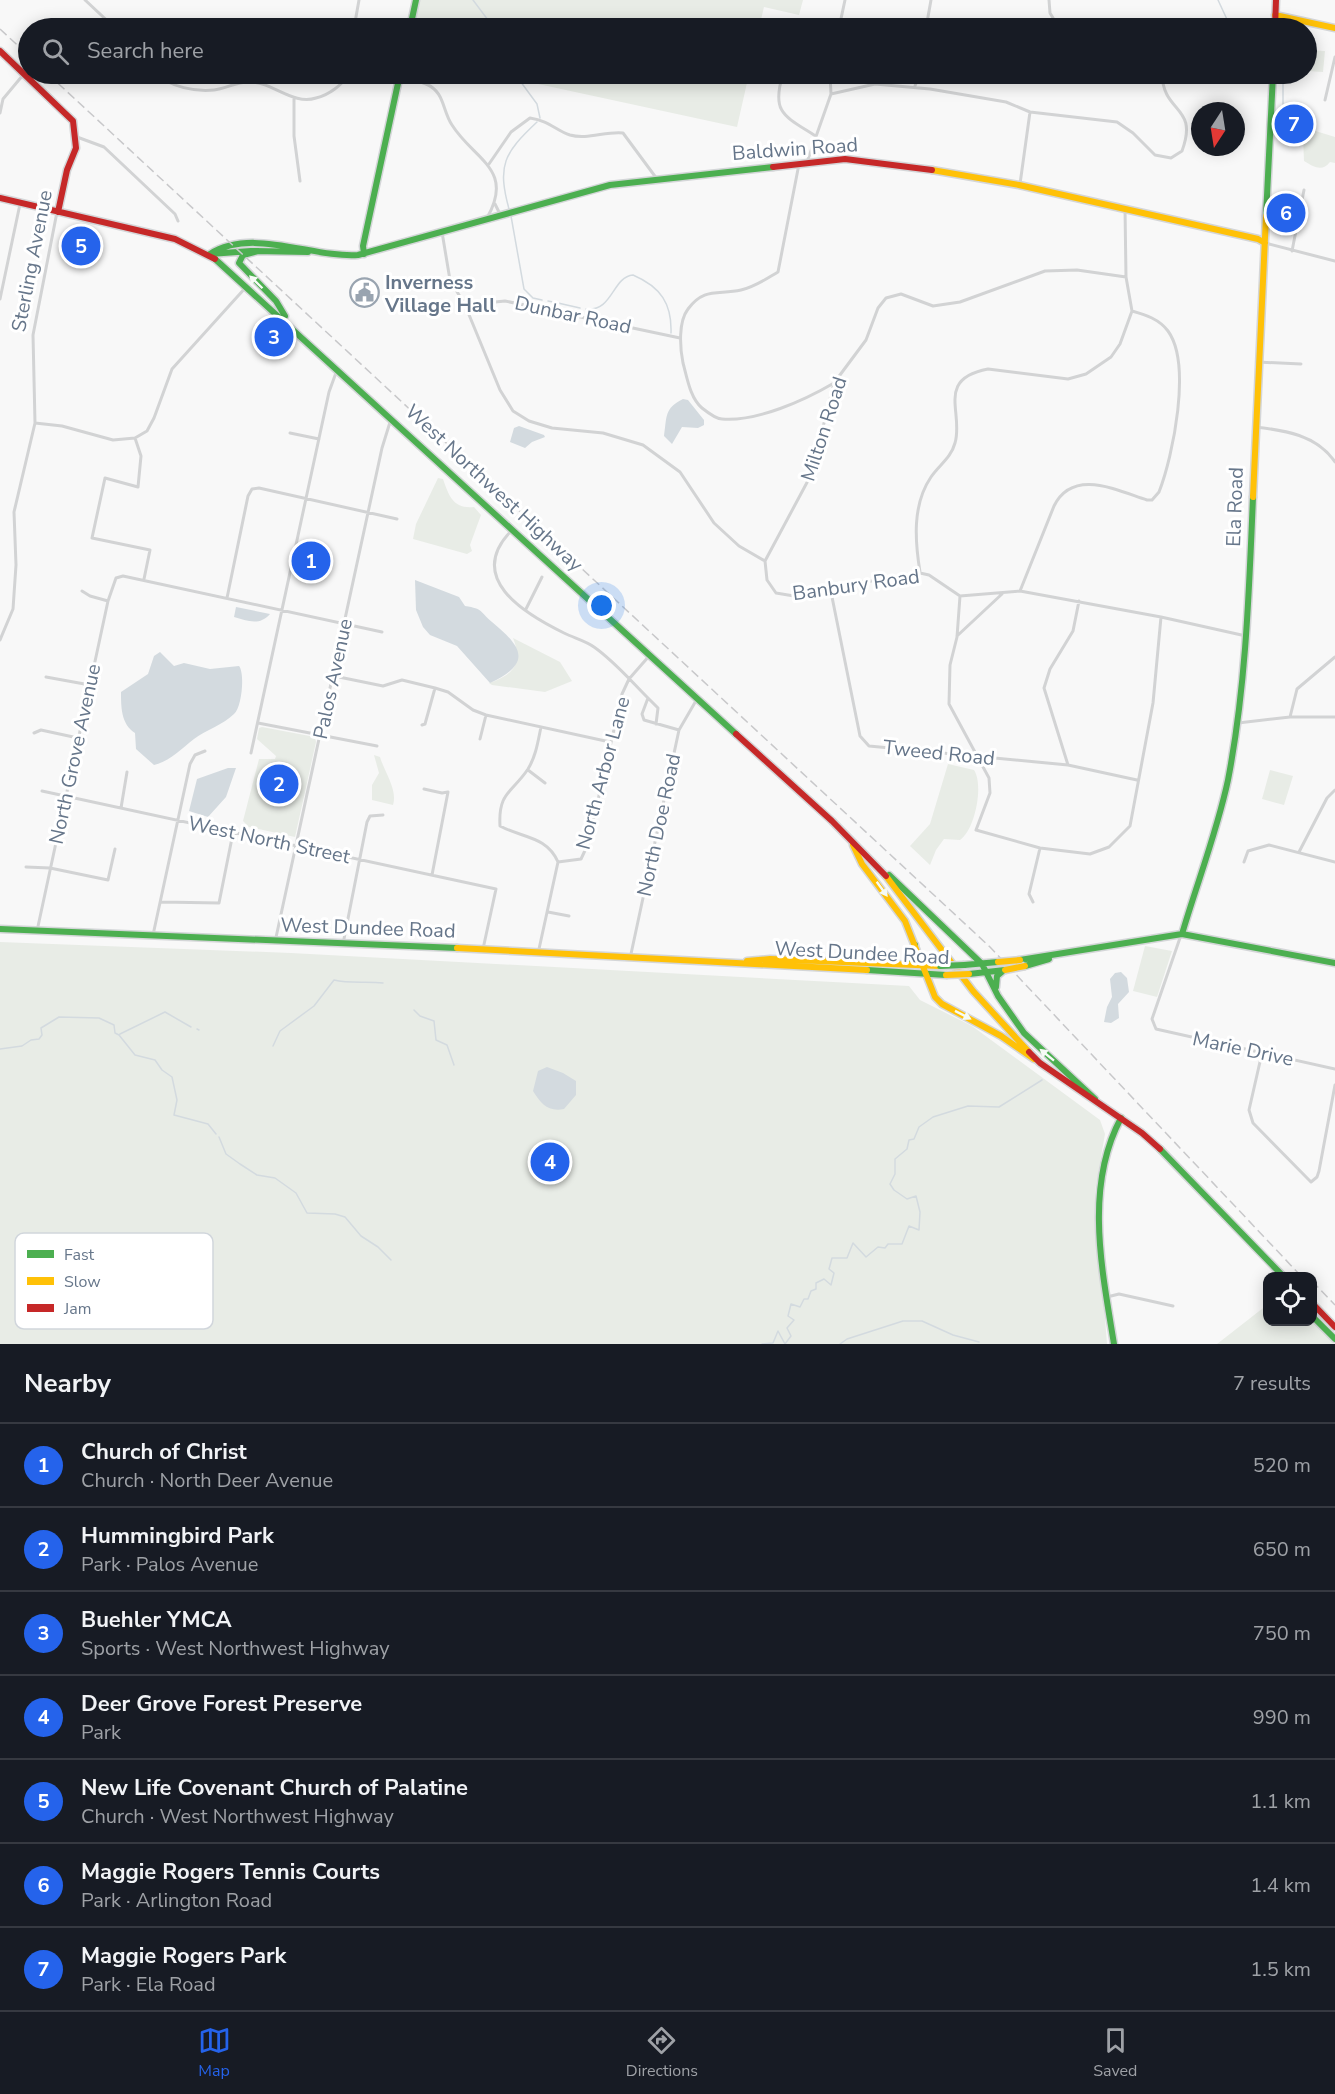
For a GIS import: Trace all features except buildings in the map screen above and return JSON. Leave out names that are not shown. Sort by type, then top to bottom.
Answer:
[{"type":"main road","points":[[412,18],[416,0]]},
{"type":"main road","points":[[1276,0],[1275,15],[1289,18]]},
{"type":"main road","points":[[1317,24],[1335,28]]},
{"type":"main road","points":[[0,51],[18,68]]},
{"type":"main road","points":[[36,84],[68,114],[73,121],[77,138]]},
{"type":"main road","points":[[364,254],[363,246],[398,84]]},
{"type":"main road","name":"Ela Road","points":[[1182,934],[1222,804],[1238,723],[1246,636],[1272,84]]},
{"type":"main road","name":"Sterling Avenue","points":[[58,212],[77,138]]},
{"type":"main road","name":"Baldwin Road","points":[[309,252],[341,256],[364,254],[610,185],[845,159],[885,162],[1019,185],[1258,239],[1265,243]]},
{"type":"main road","name":"West Northwest Highway","points":[[0,198],[175,238],[210,254],[248,285],[851,840],[883,872],[991,1013],[1040,1063]]},
{"type":"main road","points":[[210,254],[215,248],[239,244],[309,252]]},
{"type":"main road","points":[[210,254],[258,251],[309,252]]},
{"type":"main road","points":[[258,251],[243,255],[239,263],[276,301],[288,321]]},
{"type":"main road","points":[[851,840],[862,864],[905,921],[935,997],[942,1004],[1001,1036],[1014,1048],[1121,1118],[1166,1154],[1278,1272]]},
{"type":"main road","points":[[883,872],[898,882],[982,964],[998,996],[1031,1042],[1105,1109]]},
{"type":"main road","name":"West Dundee Road","points":[[0,928],[275,942],[631,954],[925,975],[1005,970],[1060,956]]},
{"type":"main road","points":[[1060,956],[1146,938],[1182,934],[1203,936],[1335,963]]},
{"type":"main road","points":[[905,964],[912,958],[915,942]]},
{"type":"main road","name":"West Dundee Road","points":[[736,961],[770,959],[940,966],[1060,956]]},
{"type":"main road","points":[[998,996],[995,981],[1005,970]]},
{"type":"main road","points":[[1114,1344],[1099,1237],[1103,1168],[1112,1131],[1121,1118]]},
{"type":"main road","points":[[1317,1308],[1335,1327]]},
{"type":"main road","points":[[1317,1321],[1335,1339]]},
{"type":"street","points":[[85,0],[104,18]]},
{"type":"street","points":[[356,18],[359,0]]},
{"type":"street","points":[[841,18],[845,0]]},
{"type":"street","points":[[928,18],[931,0]]},
{"type":"street","points":[[1049,0],[1050,13],[1053,18]]},
{"type":"street","points":[[1325,100],[1335,57]]},
{"type":"street","points":[[0,113],[3,99],[18,82]]},
{"type":"street","points":[[176,84],[189,89],[214,90],[238,84]]},
{"type":"street","points":[[268,84],[294,98],[315,99],[333,90],[339,84]]},
{"type":"street","points":[[427,84],[443,98],[451,124],[489,164],[496,181],[495,204],[486,220]]},
{"type":"street","points":[[781,84],[777,104],[780,110],[814,135]]},
{"type":"street","points":[[807,162],[814,135],[831,94],[830,84]]},
{"type":"street","points":[[831,94],[876,84],[915,87],[1006,102],[1030,112],[1117,122],[1133,133],[1155,155],[1171,158],[1182,151],[1188,128],[1185,115],[1171,103],[1162,90],[1162,84]]},
{"type":"street","points":[[294,98],[294,136],[300,181]]},
{"type":"street","points":[[1019,185],[1030,112]]},
{"type":"street","points":[[489,164],[511,132],[530,118],[550,123],[570,135],[623,133],[657,179]]},
{"type":"street","points":[[77,138],[94,141],[104,147],[175,214],[178,221]]},
{"type":"street","points":[[799,163],[778,272],[758,284],[741,290],[705,293],[686,310],[680,338],[683,362],[693,394],[701,407],[720,419],[743,418],[804,401],[834,383]]},
{"type":"street","points":[[1292,251],[1304,190]]},
{"type":"street","points":[[0,298],[21,203]]},
{"type":"street","points":[[495,204],[501,216]]},
{"type":"street","points":[[920,573],[916,545],[919,507],[928,482],[955,446],[957,433],[954,402],[960,385],[969,375],[988,369],[1068,379],[1086,374],[1104,363],[1116,349],[1132,311],[1126,277],[1125,208]]},
{"type":"street","name":"Sterling Avenue","points":[[0,640],[13,609],[16,567],[14,512],[35,423],[33,335],[58,212]]},
{"type":"street","points":[[442,232],[450,280],[465,305],[500,390],[513,411],[529,421],[552,428],[603,433],[642,445],[680,472],[714,523],[739,546],[765,561]]},
{"type":"street","points":[[1265,243],[1335,261]]},
{"type":"street","name":"Milton Road","points":[[765,561],[812,475],[834,383],[866,340],[878,308],[886,298],[895,294],[933,306],[960,302],[1045,271],[1077,270],[1126,277]]},
{"type":"street","points":[[35,423],[62,426],[113,440],[135,438],[147,431],[172,369],[248,285]]},
{"type":"street","name":"Dunbar Road","points":[[465,305],[505,301],[680,338]]},
{"type":"street","points":[[1020,591],[1054,506],[1058,498],[1069,488],[1095,485],[1147,500],[1152,500],[1159,492],[1178,414],[1176,352],[1166,328],[1150,317],[1132,311]]},
{"type":"street","points":[[1257,362],[1301,364]]},
{"type":"street","points":[[251,753],[280,610],[329,392],[338,368]]},
{"type":"street","name":"Palos Avenue","points":[[275,942],[382,448],[392,417]]},
{"type":"street","points":[[1255,427],[1287,430],[1315,442],[1335,460]]},
{"type":"street","points":[[290,433],[319,439]]},
{"type":"street","points":[[135,438],[141,456],[138,487],[105,478],[92,538],[150,550],[144,580],[382,632]]},
{"type":"street","points":[[227,598],[248,496],[252,489],[259,488],[397,519]]},
{"type":"street","points":[[514,528],[499,547],[494,561],[499,587],[506,595],[563,633],[592,645],[658,708],[656,724]]},
{"type":"street","name":"Banbury Road","points":[[765,561],[767,580],[777,593],[794,596],[850,582],[892,580],[920,573],[929,575],[960,596]]},
{"type":"street","name":"North Grove Avenue","points":[[37,931],[108,601],[116,578],[123,576],[144,580]]},
{"type":"street","points":[[526,609],[542,577]]},
{"type":"street","name":"Tweed Road","points":[[830,587],[860,736],[869,746],[1068,765],[1137,780]]},
{"type":"street","points":[[82,591],[90,597],[108,601]]},
{"type":"street","points":[[1161,617],[1153,703],[1130,826],[1109,847],[1090,854],[1040,848],[976,831],[990,793],[989,778],[949,704],[950,665],[957,637],[960,596],[1020,591],[1161,617],[1246,636]]},
{"type":"street","points":[[957,637],[1004,593]]},
{"type":"street","points":[[1068,765],[1044,688],[1050,669],[1073,632],[1079,601]]},
{"type":"street","name":"North Arbor Lane","points":[[539,950],[558,862],[581,859],[588,844],[622,694],[629,679],[650,655]]},
{"type":"street","points":[[1290,717],[1297,689],[1335,657]]},
{"type":"street","points":[[333,676],[383,686],[402,680],[448,692],[473,710],[486,715],[610,742]]},
{"type":"street","points":[[46,677],[90,685]]},
{"type":"street","points":[[422,725],[425,724],[435,688]]},
{"type":"street","points":[[648,698],[642,714],[644,720],[679,730]]},
{"type":"street","name":"North Doe Road","points":[[631,954],[679,730],[697,699]]},
{"type":"street","points":[[480,739],[486,715]]},
{"type":"street","points":[[1238,723],[1290,717],[1335,717]]},
{"type":"street","points":[[258,723],[377,746]]},
{"type":"street","points":[[541,728],[528,770],[502,799],[499,809],[500,826],[516,835],[541,840],[553,851],[558,862]]},
{"type":"street","points":[[34,733],[41,730],[78,738]]},
{"type":"street","points":[[153,936],[190,764],[195,755],[205,751]]},
{"type":"street","points":[[528,770],[545,783]]},
{"type":"street","points":[[121,808],[127,772]]},
{"type":"street","points":[[424,789],[448,792],[432,875]]},
{"type":"street","points":[[1299,852],[1327,798],[1335,790]]},
{"type":"street","name":"West North Street","points":[[42,791],[496,889],[483,949]]},
{"type":"street","points":[[343,944],[367,822],[370,816],[383,815]]},
{"type":"street","points":[[160,902],[219,903],[233,832]]},
{"type":"street","points":[[1244,862],[1248,851],[1269,844],[1335,862]]},
{"type":"street","points":[[1033,902],[1029,894],[1040,848]]},
{"type":"street","points":[[26,867],[50,868],[108,880],[115,849]]},
{"type":"street","points":[[548,912],[569,916]]},
{"type":"street","name":"Marie Drive","points":[[1182,934],[1152,1019],[1153,1025],[1160,1030],[1335,1069]]},
{"type":"street","points":[[1262,1053],[1249,1110],[1250,1116],[1253,1123],[1308,1181],[1314,1180],[1319,1171],[1335,1085]]},
{"type":"street","points":[[1107,1297],[1119,1294],[1173,1306]]},
{"type":"shaded area","points":[[419,0],[803,0],[799,15],[764,7],[761,18],[416,18]]},
{"type":"shaded area","points":[[1317,51],[1325,51],[1323,72],[1317,72]]},
{"type":"shaded area","points":[[538,84],[747,84],[737,127]]},
{"type":"shaded area","points":[[1309,129],[1335,137],[1335,163],[1330,162],[1318,168],[1304,161],[1303,137]]},
{"type":"shaded area","points":[[1279,201],[1296,205],[1292,225],[1275,221]]},
{"type":"shaded area","points":[[683,399],[688,400],[704,420],[704,425],[698,428],[682,427],[672,444],[664,436],[666,418],[672,406]]},
{"type":"shaded area","points":[[519,426],[545,437],[532,442],[525,448],[510,442],[514,428]]},
{"type":"shaded area","points":[[438,478],[443,479],[450,496],[457,504],[474,507],[481,515],[470,545],[472,551],[467,554],[413,539],[416,524]]},
{"type":"shaded area","points":[[415,580],[459,597],[465,606],[481,611],[516,647],[517,662],[513,669],[490,683],[457,646],[430,635],[423,627],[416,610]]},
{"type":"shaded area","points":[[236,607],[270,614],[262,620],[248,621],[234,617]]},
{"type":"shaded area","points":[[513,638],[560,662],[572,681],[545,692],[489,683],[505,676],[514,667],[517,654]]},
{"type":"shaded area","points":[[160,652],[174,666],[184,663],[210,669],[239,666],[242,682],[241,698],[234,714],[194,739],[170,758],[154,765],[136,749],[135,733],[124,720],[121,692],[148,674],[154,656]]},
{"type":"shaded area","points":[[259,728],[315,737],[316,742],[295,837],[249,827],[243,821],[259,759],[275,759],[276,756],[257,739]]},
{"type":"shaded area","points":[[374,755],[380,757],[390,781],[394,793],[393,805],[372,800],[372,785],[379,773]]},
{"type":"shaded area","points":[[948,764],[974,770],[977,777],[978,796],[974,817],[965,835],[960,840],[944,839],[936,850],[930,865],[910,846],[930,824]]},
{"type":"shaded area","points":[[228,768],[236,768],[226,797],[208,817],[189,811],[197,779]]},
{"type":"shaded area","points":[[1270,770],[1293,776],[1284,805],[1262,799]]},
{"type":"shaded area","points":[[0,942],[291,953],[909,986],[920,1000],[972,1026],[1100,1120],[1105,1134],[1095,1191],[1107,1344],[0,1344]]},
{"type":"shaded area","points":[[1145,946],[1172,951],[1157,997],[1133,991]]},
{"type":"shaded area","points":[[1121,972],[1127,978],[1129,992],[1118,1004],[1119,1018],[1111,1023],[1104,1022],[1112,997],[1110,979],[1115,973]]},
{"type":"shaded area","points":[[547,1067],[576,1081],[576,1095],[564,1109],[549,1108],[533,1091],[538,1071]]},
{"type":"shaded area","points":[[1263,1308],[1263,1326],[1317,1325],[1334,1344],[1217,1344]]},
{"type":"waterway","points":[[473,0],[486,18]]},
{"type":"waterway","points":[[1218,0],[1226,18]]},
{"type":"waterway","points":[[522,84],[537,104],[540,118]]},
{"type":"waterway","points":[[1283,84],[1283,106]]},
{"type":"waterway","points":[[509,209],[504,181],[506,161],[517,142],[537,122]]},
{"type":"waterway","points":[[511,216],[524,289],[533,298],[542,300]]},
{"type":"waterway","points":[[586,309],[602,305],[626,277],[633,275],[651,285],[663,298],[669,313],[671,333]]},
{"type":"waterway","points":[[548,301],[553,302]]},
{"type":"waterway","points":[[558,303],[580,308]]},
{"type":"waterway","points":[[273,1046],[280,1031],[314,1006],[334,980],[383,983]]},
{"type":"waterway","points":[[414,1010],[420,1016],[434,1021],[436,1040],[447,1045],[454,1065]]},
{"type":"waterway","points":[[120,1034],[165,1012],[191,1027]]},
{"type":"waterway","points":[[0,1049],[22,1046],[31,1040],[39,1039],[42,1035],[41,1028],[59,1017],[99,1018],[114,1025],[115,1033],[135,1055],[155,1060],[162,1070],[172,1077],[177,1100],[174,1115],[208,1124],[216,1134]]},
{"type":"waterway","points":[[762,1344],[773,1343],[778,1331],[785,1344],[791,1336],[787,1328],[794,1320],[788,1316],[791,1304],[800,1307],[804,1299],[808,1299],[811,1291],[816,1289],[816,1283],[824,1279],[831,1285],[834,1273],[829,1269],[832,1258],[847,1258],[853,1243],[866,1257],[878,1247],[885,1248],[888,1244],[902,1244],[909,1226],[919,1230],[920,1212],[916,1196],[907,1199],[894,1190],[890,1184],[895,1174],[895,1159],[907,1149],[909,1140],[914,1139],[919,1127],[933,1117],[968,1106],[999,1107],[1042,1080]]},
{"type":"waterway","points":[[219,1137],[226,1154],[257,1175],[275,1178],[296,1193],[307,1213],[335,1214],[345,1217],[361,1236],[378,1247],[391,1260]]},
{"type":"waterway","points":[[840,1344],[847,1339],[903,1321],[922,1321],[953,1335],[979,1342]]},
{"type":"railway","points":[[0,29],[18,46]]},
{"type":"railway","points":[[59,84],[990,947],[1297,1272]]},
{"type":"railway","points":[[1317,1286],[1335,1305]]},
{"type":"traffic: fast","points":[[412,18],[416,0]]},
{"type":"traffic: fast","points":[[364,254],[363,246],[398,84]]},
{"type":"traffic: fast","points":[[1266,216],[1273,84]]},
{"type":"traffic: fast","points":[[210,254],[227,246],[263,243],[340,255],[358,255],[610,185],[773,167]]},
{"type":"traffic: fast","points":[[210,254],[251,251],[308,252]]},
{"type":"traffic: fast","points":[[258,251],[243,255],[239,263],[276,301],[285,316]]},
{"type":"traffic: fast","points":[[215,259],[736,734]]},
{"type":"traffic: fast","points":[[1182,934],[1218,819],[1234,745],[1246,639],[1253,497]]},
{"type":"traffic: fast","points":[[889,875],[982,964],[998,996],[1024,1033],[1095,1099]]},
{"type":"traffic: fast","points":[[0,929],[457,948]]},
{"type":"traffic: fast","points":[[1020,960],[1182,934],[1335,963]]},
{"type":"traffic: fast","points":[[907,963],[914,956],[915,945]]},
{"type":"traffic: fast","points":[[1025,966],[1049,959]]},
{"type":"traffic: fast","points":[[964,965],[998,962]]},
{"type":"traffic: fast","points":[[940,966],[964,965]]},
{"type":"traffic: fast","points":[[867,970],[946,975]]},
{"type":"traffic: fast","points":[[969,974],[1005,970]]},
{"type":"traffic: fast","points":[[996,987],[997,976],[1003,971]]},
{"type":"traffic: fast","points":[[1114,1344],[1101,1258],[1099,1200],[1110,1144],[1121,1118]]},
{"type":"traffic: fast","points":[[1160,1149],[1279,1272]]},
{"type":"traffic: fast","points":[[1317,1321],[1335,1339]]},
{"type":"traffic: slow","points":[[1275,15],[1289,18]]},
{"type":"traffic: slow","points":[[1317,24],[1335,28]]},
{"type":"traffic: slow","points":[[932,170],[1019,185],[1258,239],[1265,243]]},
{"type":"traffic: slow","points":[[1253,497],[1266,216]]},
{"type":"traffic: slow","points":[[853,845],[862,864],[905,921],[935,997],[942,1004],[1001,1036],[1034,1059]]},
{"type":"traffic: slow","points":[[886,876],[973,991],[1029,1052]]},
{"type":"traffic: slow","points":[[457,948],[867,970]]},
{"type":"traffic: slow","points":[[747,961],[770,959],[940,966]]},
{"type":"traffic: slow","points":[[998,962],[1020,960]]},
{"type":"traffic: slow","points":[[1005,970],[1025,966]]},
{"type":"traffic: slow","points":[[946,975],[969,974]]},
{"type":"traffic: jam","points":[[1275,18],[1276,0]]},
{"type":"traffic: jam","points":[[0,51],[18,68]]},
{"type":"traffic: jam","points":[[34,84],[73,121],[76,148],[67,170],[58,212]]},
{"type":"traffic: jam","points":[[773,167],[845,159],[932,170]]},
{"type":"traffic: jam","points":[[0,198],[175,239],[215,259]]},
{"type":"traffic: jam","points":[[736,734],[832,821],[886,876]]},
{"type":"traffic: jam","points":[[1029,1052],[1040,1063],[1142,1133],[1160,1149]]},
{"type":"traffic: jam","points":[[1317,1308],[1335,1327]]},
{"type":"place","name":"Maggie Rogers Park","points":[[1294,124]]},
{"type":"place","name":"Maggie Rogers Tennis Courts","points":[[1286,213]]},
{"type":"place","name":"New Life Covenant Church of Palatine","points":[[81,246]]},
{"type":"place","name":"Inverness Village Hall","points":[[364,293]]},
{"type":"place","name":"Buehler YMCA","points":[[274,337]]},
{"type":"place","name":"Church of Christ","points":[[311,561]]},
{"type":"place","name":"Hummingbird Park","points":[[279,784]]},
{"type":"place","name":"Deer Grove Forest Preserve","points":[[550,1162]]}]
